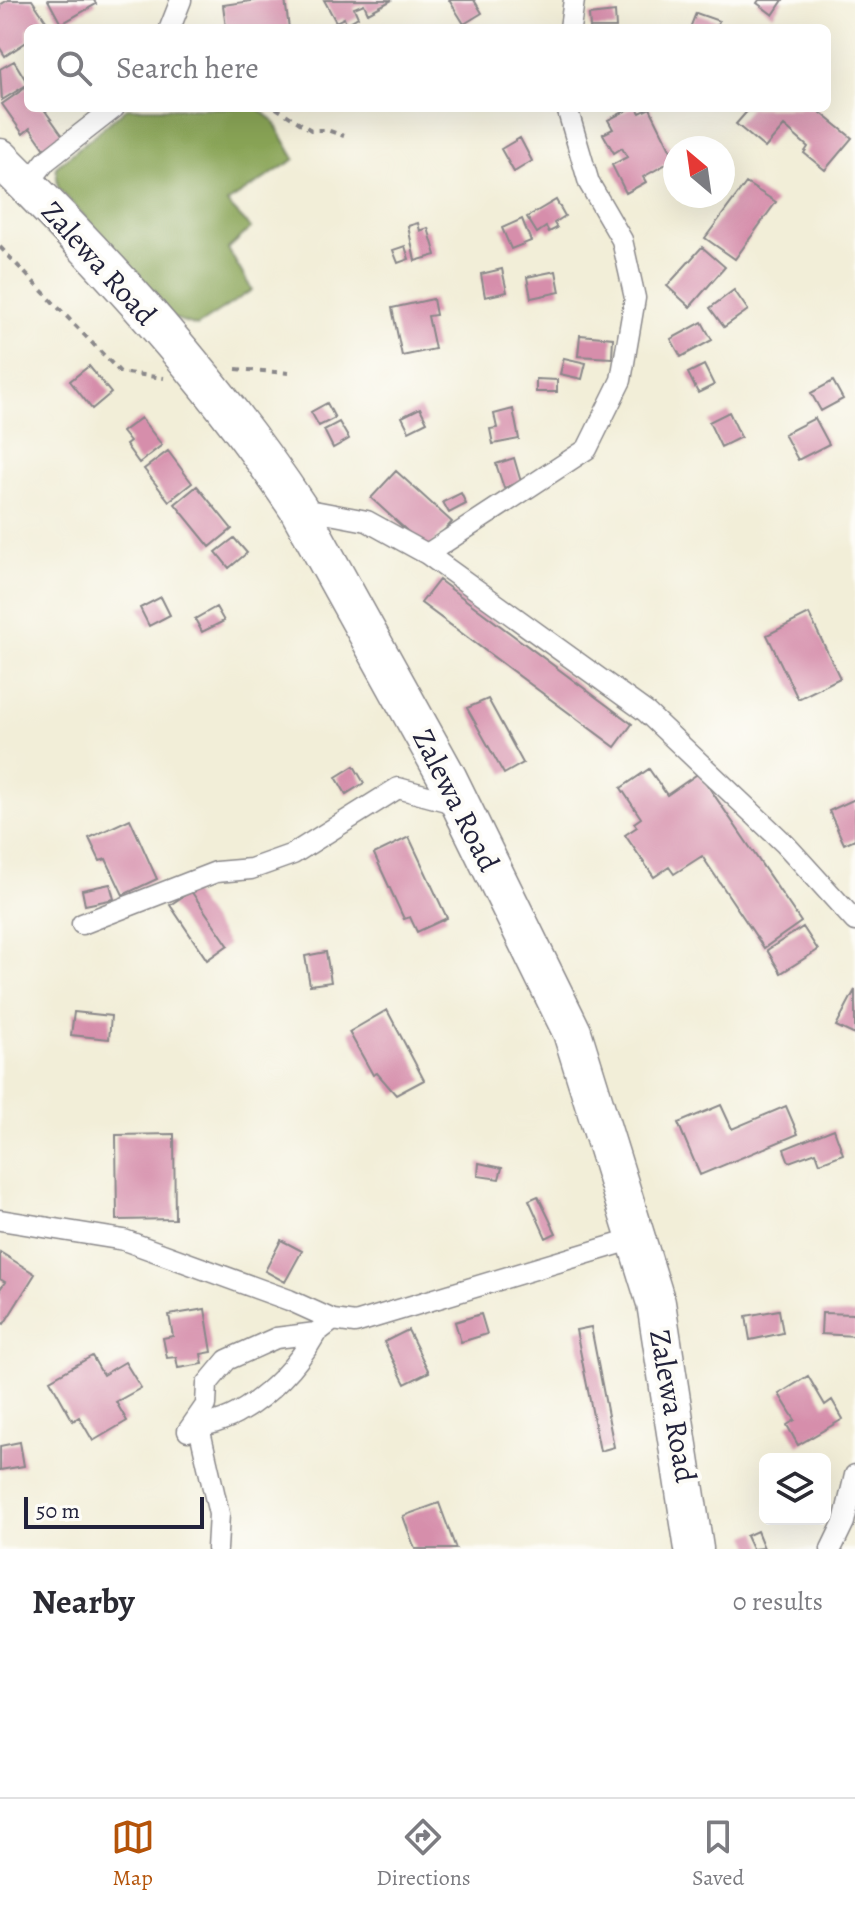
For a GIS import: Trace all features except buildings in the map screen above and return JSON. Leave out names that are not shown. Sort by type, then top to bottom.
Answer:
[{"type":"highway","name":"Zalewa Road","points":[[0,158],[197,371],[298,508],[461,805],[572,1032],[638,1238],[658,1319],[694,1549]]},
{"type":"street","points":[[172,24],[181,0]]},
{"type":"street","points":[[571,24],[574,0]]},
{"type":"street","points":[[27,185],[46,161],[109,112]]},
{"type":"street","points":[[427,554],[587,449],[621,380],[635,298],[622,240],[589,183],[568,112]]},
{"type":"street","points":[[298,508],[367,521],[427,554],[646,712],[785,844],[855,921]]},
{"type":"street","points":[[82,924],[216,872],[251,869],[293,854],[398,788],[461,805]]},
{"type":"street","points":[[0,1220],[124,1240],[289,1300],[324,1327]]},
{"type":"street","points":[[324,1327],[303,1357],[270,1389],[236,1414],[188,1431],[206,1405],[207,1384],[227,1360],[276,1338],[324,1327],[384,1317],[638,1238]]},
{"type":"street","points":[[199,1427],[219,1514],[217,1549]]},
{"type":"street","points":[[831,1549],[850,1520],[855,1475]]},
{"type":"path","points":[[282,112],[311,130],[327,130],[344,136]]},
{"type":"green space","points":[[122,112],[262,112],[272,119],[295,159],[227,203],[251,228],[228,249],[252,290],[197,326],[172,318],[154,292],[58,188],[56,167]]}]
